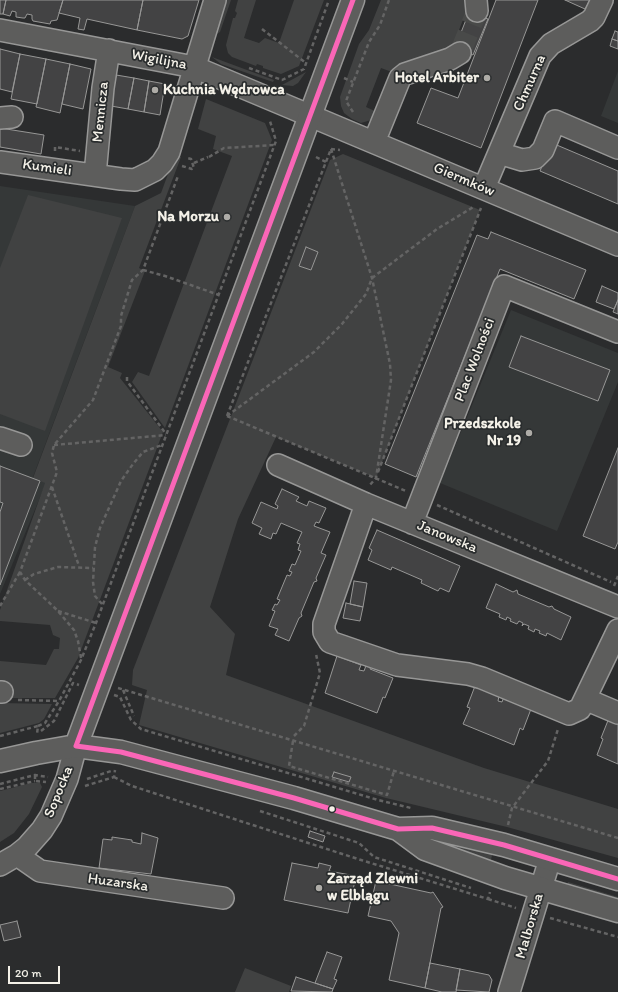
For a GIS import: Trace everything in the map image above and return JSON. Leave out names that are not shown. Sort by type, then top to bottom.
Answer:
[{"type":"main road","points":[[76,746],[353,0]]},
{"type":"main road","points":[[0,761],[76,746],[121,752],[294,798],[398,829],[432,828],[504,845],[618,879]]},
{"type":"main road","points":[[398,829],[425,849],[493,884],[541,888],[618,911]]},
{"type":"street","name":"Kumieli","points":[[0,162],[135,180],[145,176],[162,163],[184,152],[194,67],[215,0]]},
{"type":"street","name":"Chmurna","points":[[481,200],[540,56],[551,44],[594,18],[602,0]]},
{"type":"street","name":"Wigilijna","points":[[0,30],[194,67],[310,115]]},
{"type":"street","name":"Mennicza","points":[[94,175],[103,88],[109,50]]},
{"type":"street","points":[[377,134],[397,84],[402,77],[450,59],[460,53]]},
{"type":"street","name":"Giermków","points":[[310,115],[377,134],[481,200],[618,245]]},
{"type":"street","points":[[499,153],[522,160],[535,158],[543,150],[555,121],[618,148]]},
{"type":"street","name":"Plac Wolności","points":[[412,523],[504,286],[618,332]]},
{"type":"street","points":[[0,438],[21,445]]},
{"type":"street","name":"Janowska","points":[[278,464],[361,502],[613,605]]},
{"type":"street","points":[[361,502],[324,624],[324,632],[330,642],[397,665],[468,674],[482,678],[569,714],[577,711],[585,698],[618,630]]},
{"type":"street","points":[[585,698],[618,713]]},
{"type":"street","name":"Sopocka","points":[[9,860],[36,837],[51,816],[65,784],[76,746]]},
{"type":"street","name":"Malborska","points":[[509,992],[550,859]]},
{"type":"street","name":"Huzarska","points":[[9,860],[40,872],[223,898]]},
{"type":"path","points":[[245,66],[282,80],[304,69],[329,0]]},
{"type":"path","points":[[377,134],[355,116],[346,101],[369,42],[380,25],[389,0]]},
{"type":"path","points":[[262,29],[306,63]]},
{"type":"path","points":[[0,736],[45,723],[59,701],[81,660],[275,146],[276,141],[270,120],[264,118]]},
{"type":"path","points":[[184,152],[209,157],[224,148],[275,146]]},
{"type":"path","points":[[376,478],[391,380],[390,364],[372,278],[331,148],[227,416],[314,352],[342,324],[366,294],[372,278],[436,229],[481,200]]},
{"type":"path","points":[[0,606],[20,572],[57,472],[52,453],[54,445],[93,400],[121,326],[121,316],[132,280],[143,270],[181,166],[192,169],[194,168],[184,152]]},
{"type":"path","points":[[361,502],[376,478],[481,200]]},
{"type":"path","points":[[143,270],[165,276],[219,296]]},
{"type":"path","points":[[127,378],[127,381],[166,435]]},
{"type":"path","points":[[54,445],[166,435]]},
{"type":"path","points":[[103,605],[95,596],[93,568],[95,547],[100,528],[121,481],[143,452],[163,444]]},
{"type":"path","points":[[52,486],[79,566]]},
{"type":"path","points":[[25,580],[34,574],[45,570],[79,566],[93,568]]},
{"type":"path","points":[[20,572],[25,580],[57,610],[74,630],[78,641],[81,660]]},
{"type":"path","points":[[613,605],[618,576]]},
{"type":"path","points":[[57,610],[96,623]]},
{"type":"path","points":[[294,736],[304,726],[320,673],[314,647]]},
{"type":"path","points":[[32,734],[38,733],[47,728],[54,721],[73,683],[120,697],[131,720],[141,729],[378,800],[416,809]]},
{"type":"path","points":[[118,688],[512,808],[618,838]]},
{"type":"path","points":[[123,689],[134,716]]},
{"type":"path","points":[[6,695],[59,701]]},
{"type":"path","points":[[504,845],[512,808],[543,769],[564,713]]},
{"type":"path","points":[[38,726],[38,733]]},
{"type":"path","points":[[293,741],[290,766],[387,795],[394,771]]},
{"type":"path","points":[[116,770],[123,772]]},
{"type":"path","points":[[114,777],[132,786],[488,899],[493,884]]},
{"type":"path","points":[[0,789],[34,781]]},
{"type":"path","points":[[255,809],[359,843],[374,857],[475,890]]},
{"type":"path","points":[[482,892],[493,884]]},
{"type":"path","points":[[493,884],[495,896]]},
{"type":"shaded area","points":[[224,0],[231,0],[220,32],[215,35],[213,34]]},
{"type":"shaded area","points":[[238,0],[256,0],[244,38],[259,43],[265,38],[279,43],[294,0],[324,0],[299,66],[281,74],[263,68],[263,66],[257,64],[256,66],[232,57],[228,53],[226,45],[233,18],[235,18],[237,13],[235,11]]},
{"type":"shaded area","points":[[381,0],[468,0],[468,7],[452,48],[392,72],[381,68],[366,107],[377,112],[371,120],[361,123],[344,113],[341,106],[340,97],[359,44],[369,30]]},
{"type":"shaded area","points":[[212,57],[274,80],[273,82],[221,64]]},
{"type":"shaded area","points":[[618,71],[618,123],[601,116]]},
{"type":"shaded area","points":[[306,72],[298,83],[293,86],[282,85]]},
{"type":"shaded area","points":[[206,99],[265,123],[272,140],[165,428],[132,382],[138,372],[149,376],[232,156],[213,149],[216,136],[198,129]]},
{"type":"shaded area","points":[[343,154],[480,210],[376,478],[276,437],[238,519],[210,607],[235,634],[226,675],[484,768],[618,809],[618,858],[507,827],[386,798],[139,725],[147,690],[132,685],[133,670],[330,160]]},
{"type":"shaded area","points":[[175,155],[181,157],[139,268],[145,271],[108,367],[122,373],[120,378],[163,432],[78,658],[55,698],[6,698],[0,688],[0,661],[46,665],[54,649],[59,649],[60,638],[53,635],[50,625],[0,621],[0,610],[45,483],[33,478],[135,206],[161,193]]},
{"type":"shaded area","points":[[0,186],[135,206],[33,477],[46,483],[0,594]]},
{"type":"shaded area","points":[[28,195],[122,218],[45,431],[0,414],[0,268]]},
{"type":"shaded area","name":"Przedszkole Nr 19","points":[[511,310],[618,353],[618,382],[557,531],[440,483]]},
{"type":"shaded area","points":[[0,703],[52,704],[44,719],[39,723],[0,733]]},
{"type":"shaded area","points":[[31,783],[40,783],[42,787],[29,814],[14,833],[0,842],[0,791]]},
{"type":"shaded area","points":[[429,837],[493,852],[490,863],[432,843]]},
{"type":"shaded area","points":[[568,882],[618,897],[618,902],[567,886]]},
{"type":"shaded area","points":[[245,968],[291,986],[289,992],[235,992]]},
{"type":"building","points":[[0,0],[6,0],[3,14],[0,14]]},
{"type":"building","points":[[6,0],[63,0],[57,20],[51,21],[50,24],[33,21],[32,15],[27,14],[25,18],[16,17],[16,12],[12,11],[10,16],[3,14]]},
{"type":"building","points":[[63,0],[143,0],[137,30],[87,19],[84,30],[78,29],[80,18],[59,13]]},
{"type":"building","points":[[143,0],[199,0],[188,36],[182,39],[137,30]]},
{"type":"building","name":"Hotel Arbiter","points":[[496,0],[538,0],[481,148],[417,123],[431,88],[458,98]]},
{"type":"building","points":[[565,0],[590,0],[585,9]]},
{"type":"building","points":[[469,12],[488,19],[473,55],[455,48]]},
{"type":"building","points":[[615,31],[618,32],[618,41],[612,39]]},
{"type":"building","points":[[612,39],[618,41],[618,49],[610,46]]},
{"type":"building","points":[[0,49],[20,54],[12,92],[0,89]]},
{"type":"building","points":[[20,54],[46,59],[37,104],[11,99]]},
{"type":"building","points":[[46,59],[70,64],[60,113],[36,107]]},
{"type":"building","points":[[70,64],[91,69],[83,109],[62,104]]},
{"type":"building","points":[[116,75],[134,78],[128,109],[111,106]]},
{"type":"building","points":[[134,78],[149,81],[144,112],[128,109]]},
{"type":"building","points":[[149,81],[165,84],[160,115],[144,112]]},
{"type":"building","points":[[0,128],[44,135],[41,154],[0,147]]},
{"type":"building","points":[[552,143],[618,171],[618,204],[540,171]]},
{"type":"building","points":[[491,232],[586,270],[574,299],[500,269],[416,477],[385,464],[477,235],[488,239]]},
{"type":"building","points":[[306,247],[318,252],[311,270],[299,266]]},
{"type":"building","points":[[602,286],[618,293],[618,300],[614,309],[596,302]]},
{"type":"building","points":[[618,300],[618,314],[613,312]]},
{"type":"building","points":[[521,336],[610,370],[598,401],[509,367]]},
{"type":"building","points":[[618,448],[618,542],[615,549],[583,536]]},
{"type":"building","points":[[0,466],[40,481],[0,585],[0,512],[3,503],[0,502]]},
{"type":"building","points":[[282,489],[299,497],[296,501],[307,506],[309,501],[326,508],[319,523],[316,522],[314,526],[330,532],[321,553],[326,555],[316,578],[317,581],[314,582],[301,613],[302,616],[299,618],[289,641],[275,635],[278,629],[269,626],[275,611],[272,610],[275,604],[277,605],[280,600],[277,599],[287,575],[290,576],[292,572],[289,571],[292,564],[295,565],[301,551],[298,550],[300,544],[297,543],[302,532],[281,523],[276,534],[273,533],[271,539],[259,534],[262,528],[252,523],[261,502],[277,509],[278,506],[275,504]]},
{"type":"building","points":[[377,530],[460,566],[449,592],[440,588],[438,591],[421,583],[422,580],[392,567],[391,570],[368,560],[372,550],[369,548]]},
{"type":"building","points":[[354,581],[367,583],[363,607],[350,604]]},
{"type":"building","points":[[496,584],[513,592],[517,590],[518,594],[549,607],[552,606],[554,609],[571,617],[561,640],[547,633],[546,636],[539,633],[540,631],[535,629],[534,632],[528,629],[529,626],[524,624],[522,626],[523,623],[519,621],[517,624],[510,621],[511,619],[507,617],[506,620],[499,617],[500,614],[486,608]]},
{"type":"building","points":[[346,603],[363,607],[360,621],[343,618]]},
{"type":"building","points":[[337,656],[361,665],[359,670],[364,671],[367,663],[372,664],[370,669],[393,678],[377,713],[325,693]]},
{"type":"building","points":[[475,686],[499,696],[498,701],[502,702],[505,694],[512,702],[531,709],[523,730],[520,728],[514,745],[463,724],[470,708],[467,707]]},
{"type":"building","points":[[609,718],[618,721],[618,764],[597,755],[603,739],[601,738]]},
{"type":"building","points":[[334,772],[351,777],[349,782],[332,777]]},
{"type":"building","points":[[310,831],[325,836],[323,842],[308,837]]},
{"type":"building","points":[[142,833],[158,838],[151,874],[99,868],[103,839],[112,840],[112,837],[132,840],[132,842],[141,844]]},
{"type":"building","points":[[292,863],[318,868],[319,863],[331,866],[329,871],[356,876],[348,913],[284,900]]},
{"type":"building","points":[[376,881],[431,893],[433,892],[443,907],[441,908],[425,988],[389,980],[399,933],[391,921],[368,916]]},
{"type":"building","points":[[17,921],[21,937],[4,941],[0,925]]},
{"type":"building","points":[[327,952],[342,957],[334,979],[337,980],[333,989],[315,983]]},
{"type":"building","points":[[430,963],[460,969],[456,992],[442,992],[425,988]]},
{"type":"building","points":[[460,969],[489,975],[492,980],[489,992],[456,990]]},
{"type":"building","points":[[296,977],[333,989],[332,992],[291,991]]},
{"type":"tunnel","points":[[460,53],[477,11]]},
{"type":"transit line","points":[[353,0],[76,746],[121,752],[294,798],[398,829],[432,828],[504,845],[618,879]]},
{"type":"place","name":"Hotel Arbiter","points":[[487,78]]},
{"type":"place","name":"Kuchnia Wędrowca","points":[[155,90]]},
{"type":"place","name":"Na Morzu","points":[[227,217]]},
{"type":"place","name":"Przedszkole Nr 19","points":[[529,433]]},
{"type":"place","name":"Zarząd Zlewni w Elblągu","points":[[319,888]]}]
